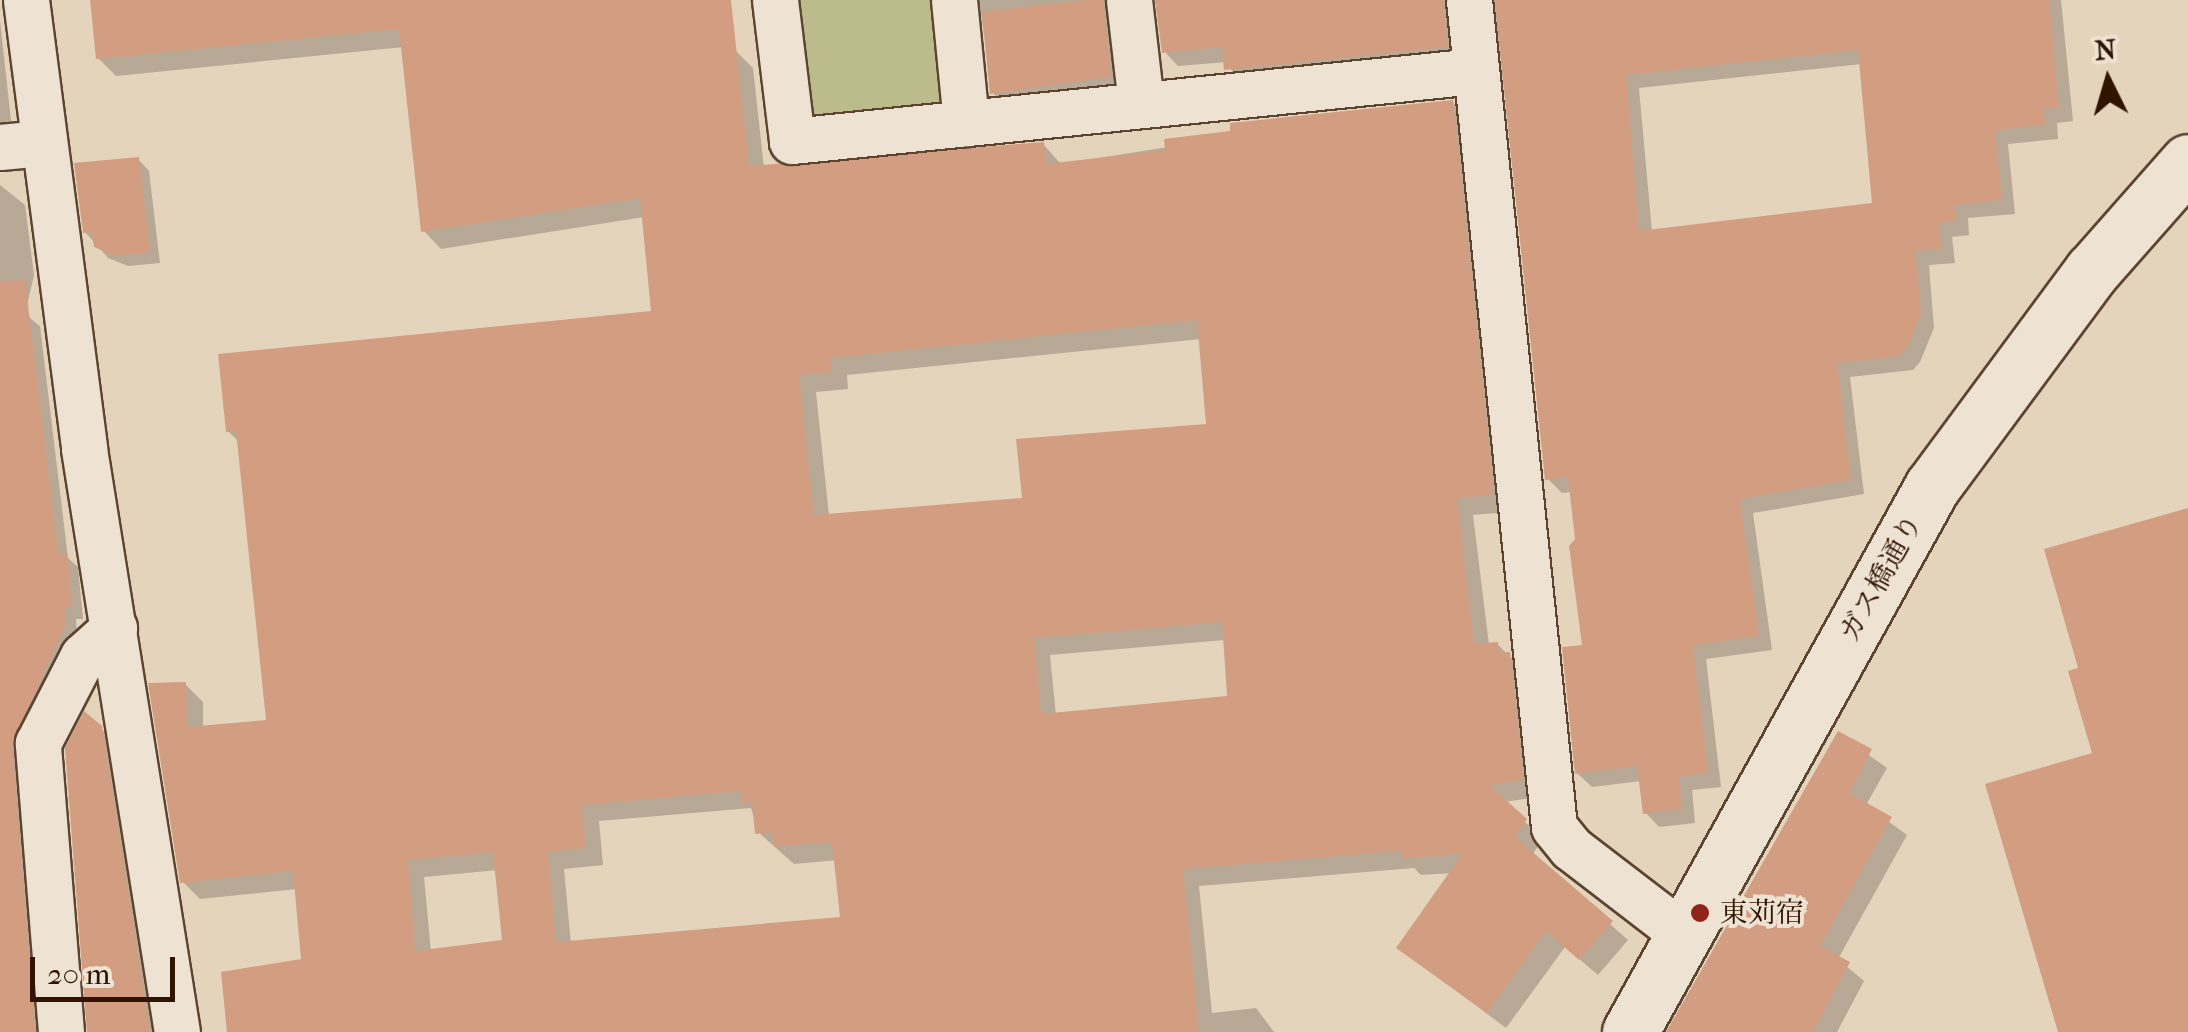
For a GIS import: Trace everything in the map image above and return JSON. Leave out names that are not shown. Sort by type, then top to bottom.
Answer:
[{"type":"main road","name":"ガス橋通り","points":[[1630,1032],[1932,487],[2092,271],[2188,162]]},
{"type":"street","points":[[26,0],[22,145],[114,628],[177,1032]]},
{"type":"street","points":[[775,0],[792,141],[1475,71]]},
{"type":"street","points":[[954,0],[966,123]]},
{"type":"street","points":[[1129,0],[1140,104]]},
{"type":"street","points":[[1469,0],[1554,827],[1571,848],[1683,934]]},
{"type":"street","points":[[61,1032],[38,743],[83,656],[114,628]]},
{"type":"shaded area","points":[[793,0],[938,0],[948,97],[937,112],[819,126],[804,111]]},
{"type":"building","points":[[90,0],[731,0],[749,166],[1044,142],[1046,164],[1165,150],[1164,139],[1230,131],[1230,123],[1453,100],[1493,486],[1491,495],[1457,498],[1474,644],[1498,642],[1499,653],[1510,652],[1523,780],[1489,785],[1527,819],[1515,837],[1613,921],[1579,960],[1546,931],[1487,1013],[1396,948],[1463,853],[1401,859],[1401,851],[1183,869],[1199,1032],[227,1032],[221,972],[301,959],[293,871],[180,883],[148,683],[186,682],[187,727],[266,720],[236,431],[226,432],[218,354],[651,311],[640,198],[421,232],[399,29],[96,59]],"holes":[[[1197,320],[1206,424],[1016,439],[1022,498],[814,515],[799,375],[832,372],[830,358]],[[1222,622],[1227,696],[1041,714],[1034,638]],[[741,791],[742,803],[752,802],[755,834],[772,832],[774,847],[832,842],[840,917],[556,942],[548,852],[586,848],[582,805]],[[493,852],[502,940],[415,951],[408,860]]]},
{"type":"building","points":[[1103,0],[1111,77],[990,94],[982,12]]},
{"type":"building","points":[[1155,0],[1443,0],[1447,47],[1224,70],[1222,47],[1162,53]]},
{"type":"building","points":[[1495,0],[2049,0],[2059,107],[2044,109],[2045,125],[1995,130],[2002,200],[1954,205],[1956,221],[1939,223],[1941,249],[1915,251],[1921,313],[1907,348],[1898,356],[1837,363],[1851,480],[1740,499],[1759,636],[1693,645],[1708,773],[1679,776],[1682,809],[1643,814],[1637,766],[1575,774],[1562,647],[1582,645],[1569,546],[1575,539],[1568,477],[1545,480]],"holes":[[[1858,50],[1872,203],[1639,231],[1626,75]]]},
{"type":"building","points":[[139,157],[150,252],[115,256],[94,247],[92,232],[83,233],[74,163]]},
{"type":"building","points":[[25,280],[57,543],[59,553],[67,553],[72,608],[65,608],[66,624],[12,744],[35,1032],[0,1032],[0,281]]},
{"type":"building","points":[[2188,508],[2188,1032],[2058,1032],[1985,784],[2092,753],[2068,671],[2078,668],[2044,549]]},
{"type":"building","points":[[84,711],[102,726],[150,1032],[87,1032],[65,748]]},
{"type":"building","points":[[1838,731],[1872,749],[1849,793],[1892,817],[1820,946],[1850,962],[1813,1032],[1666,1032]]},
{"type":"place","name":"東苅宿","points":[[1700,913]]}]
